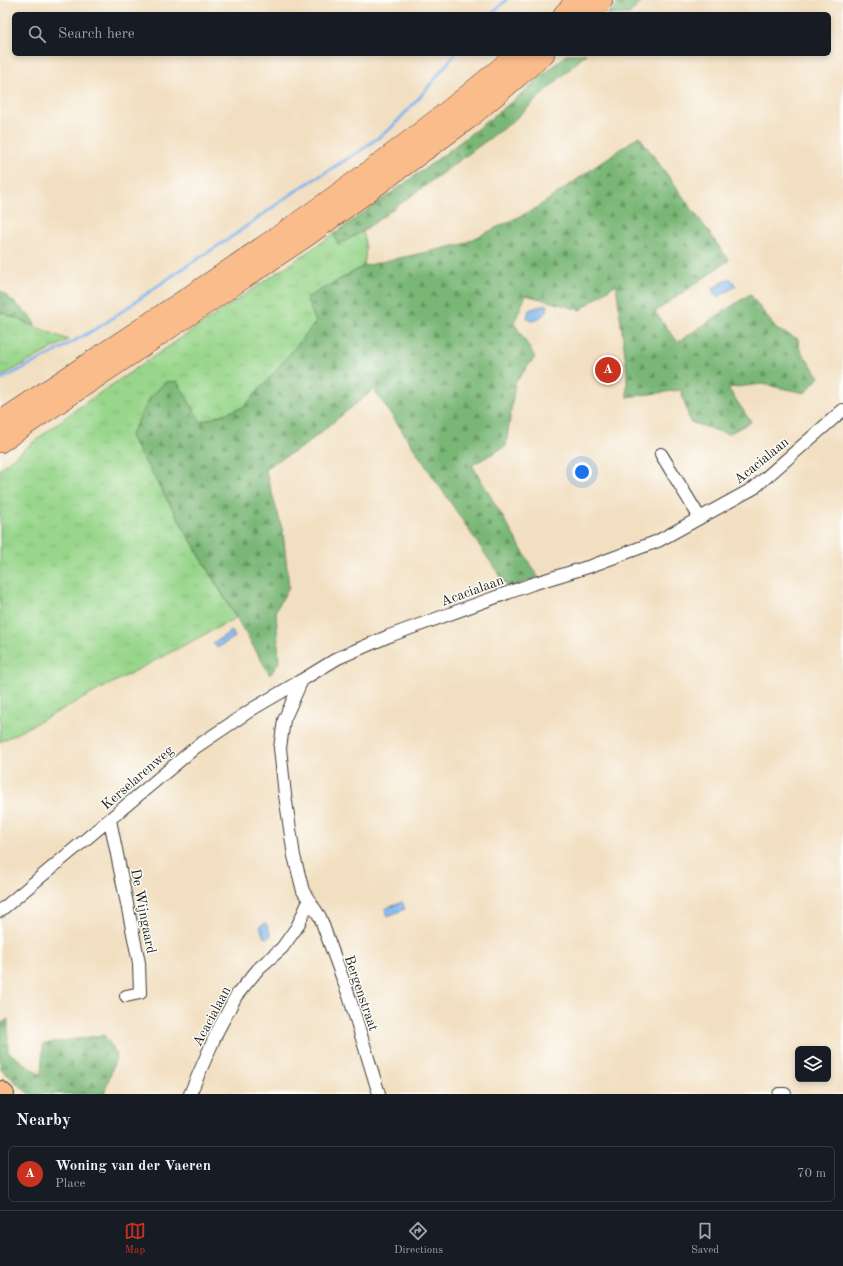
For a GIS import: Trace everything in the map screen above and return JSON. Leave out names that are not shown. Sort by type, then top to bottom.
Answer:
[{"type":"highway","points":[[566,12],[578,0]]},
{"type":"highway","points":[[589,12],[602,0]]},
{"type":"highway","points":[[0,422],[301,220],[399,150],[462,101],[515,56]]},
{"type":"highway","points":[[0,442],[315,231],[469,118],[542,56]]},
{"type":"highway","points":[[0,410],[28,393],[49,389]]},
{"type":"highway","points":[[0,457],[31,432],[46,411]]},
{"type":"main road","points":[[0,1090],[4,1094]]},
{"type":"street","name":"Acacialaan","points":[[302,680],[338,658],[389,636],[658,541],[754,488],[843,410]]},
{"type":"street","points":[[661,454],[700,518]]},
{"type":"street","points":[[302,680],[284,720],[280,748],[294,856],[303,891],[310,903]]},
{"type":"street","name":"Kerselarenweg","points":[[0,911],[196,747],[254,708],[302,680]]},
{"type":"street","name":"De Wijngaard","points":[[110,820],[139,963],[140,993],[126,996]]},
{"type":"street","name":"Acacialaan","points":[[190,1094],[217,1032],[236,996],[259,968],[282,948],[297,927],[310,903]]},
{"type":"street","name":"Bergenstraat","points":[[310,903],[320,916],[349,996],[379,1094]]},
{"type":"street","points":[[779,1094],[785,1094]]},
{"type":"green space","points":[[621,0],[644,0],[631,12],[609,12]]},
{"type":"green space","points":[[565,56],[584,56],[512,122],[363,231],[338,245],[334,234],[441,157],[514,100]]},
{"type":"green space","points":[[639,136],[729,260],[655,312],[678,342],[750,294],[776,329],[798,339],[800,350],[819,377],[805,393],[762,384],[728,388],[751,422],[728,434],[690,422],[681,390],[627,397],[627,370],[616,284],[580,310],[526,295],[514,323],[535,357],[515,383],[506,446],[472,465],[538,577],[508,588],[374,389],[304,446],[265,468],[283,532],[289,587],[276,610],[279,662],[270,675],[130,436],[150,398],[165,382],[177,381],[201,422],[244,407],[316,322],[306,298],[364,266],[463,244],[535,209]]},
{"type":"green space","points":[[363,231],[366,249],[364,266],[307,298],[316,322],[244,407],[201,422],[177,382],[130,436],[236,618],[0,742],[0,468],[75,410],[334,234],[338,245]]},
{"type":"green space","points":[[0,290],[33,319],[35,326],[0,312]]},
{"type":"green space","points":[[0,312],[68,340],[0,377]]},
{"type":"green space","points":[[8,1019],[8,1052],[41,1075],[43,1044],[104,1035],[117,1054],[104,1094],[29,1094],[0,1068],[0,1024]]},
{"type":"water","points":[[730,278],[736,286],[717,298],[712,289]]},
{"type":"water","points":[[548,305],[547,311],[537,320],[531,321],[527,318],[529,310]]},
{"type":"water","points":[[232,631],[235,637],[217,648],[213,643]]},
{"type":"water","points":[[402,902],[405,909],[388,916],[385,909]]},
{"type":"water","points":[[266,923],[271,936],[264,938],[260,926]]},
{"type":"waterway","points":[[494,12],[506,0]]},
{"type":"waterway","points":[[0,380],[55,352],[104,324],[179,271],[230,238],[297,190],[360,151],[390,129],[420,97],[453,56]]},
{"type":"place","name":"Woning van der Vaeren","points":[[608,370]]}]
